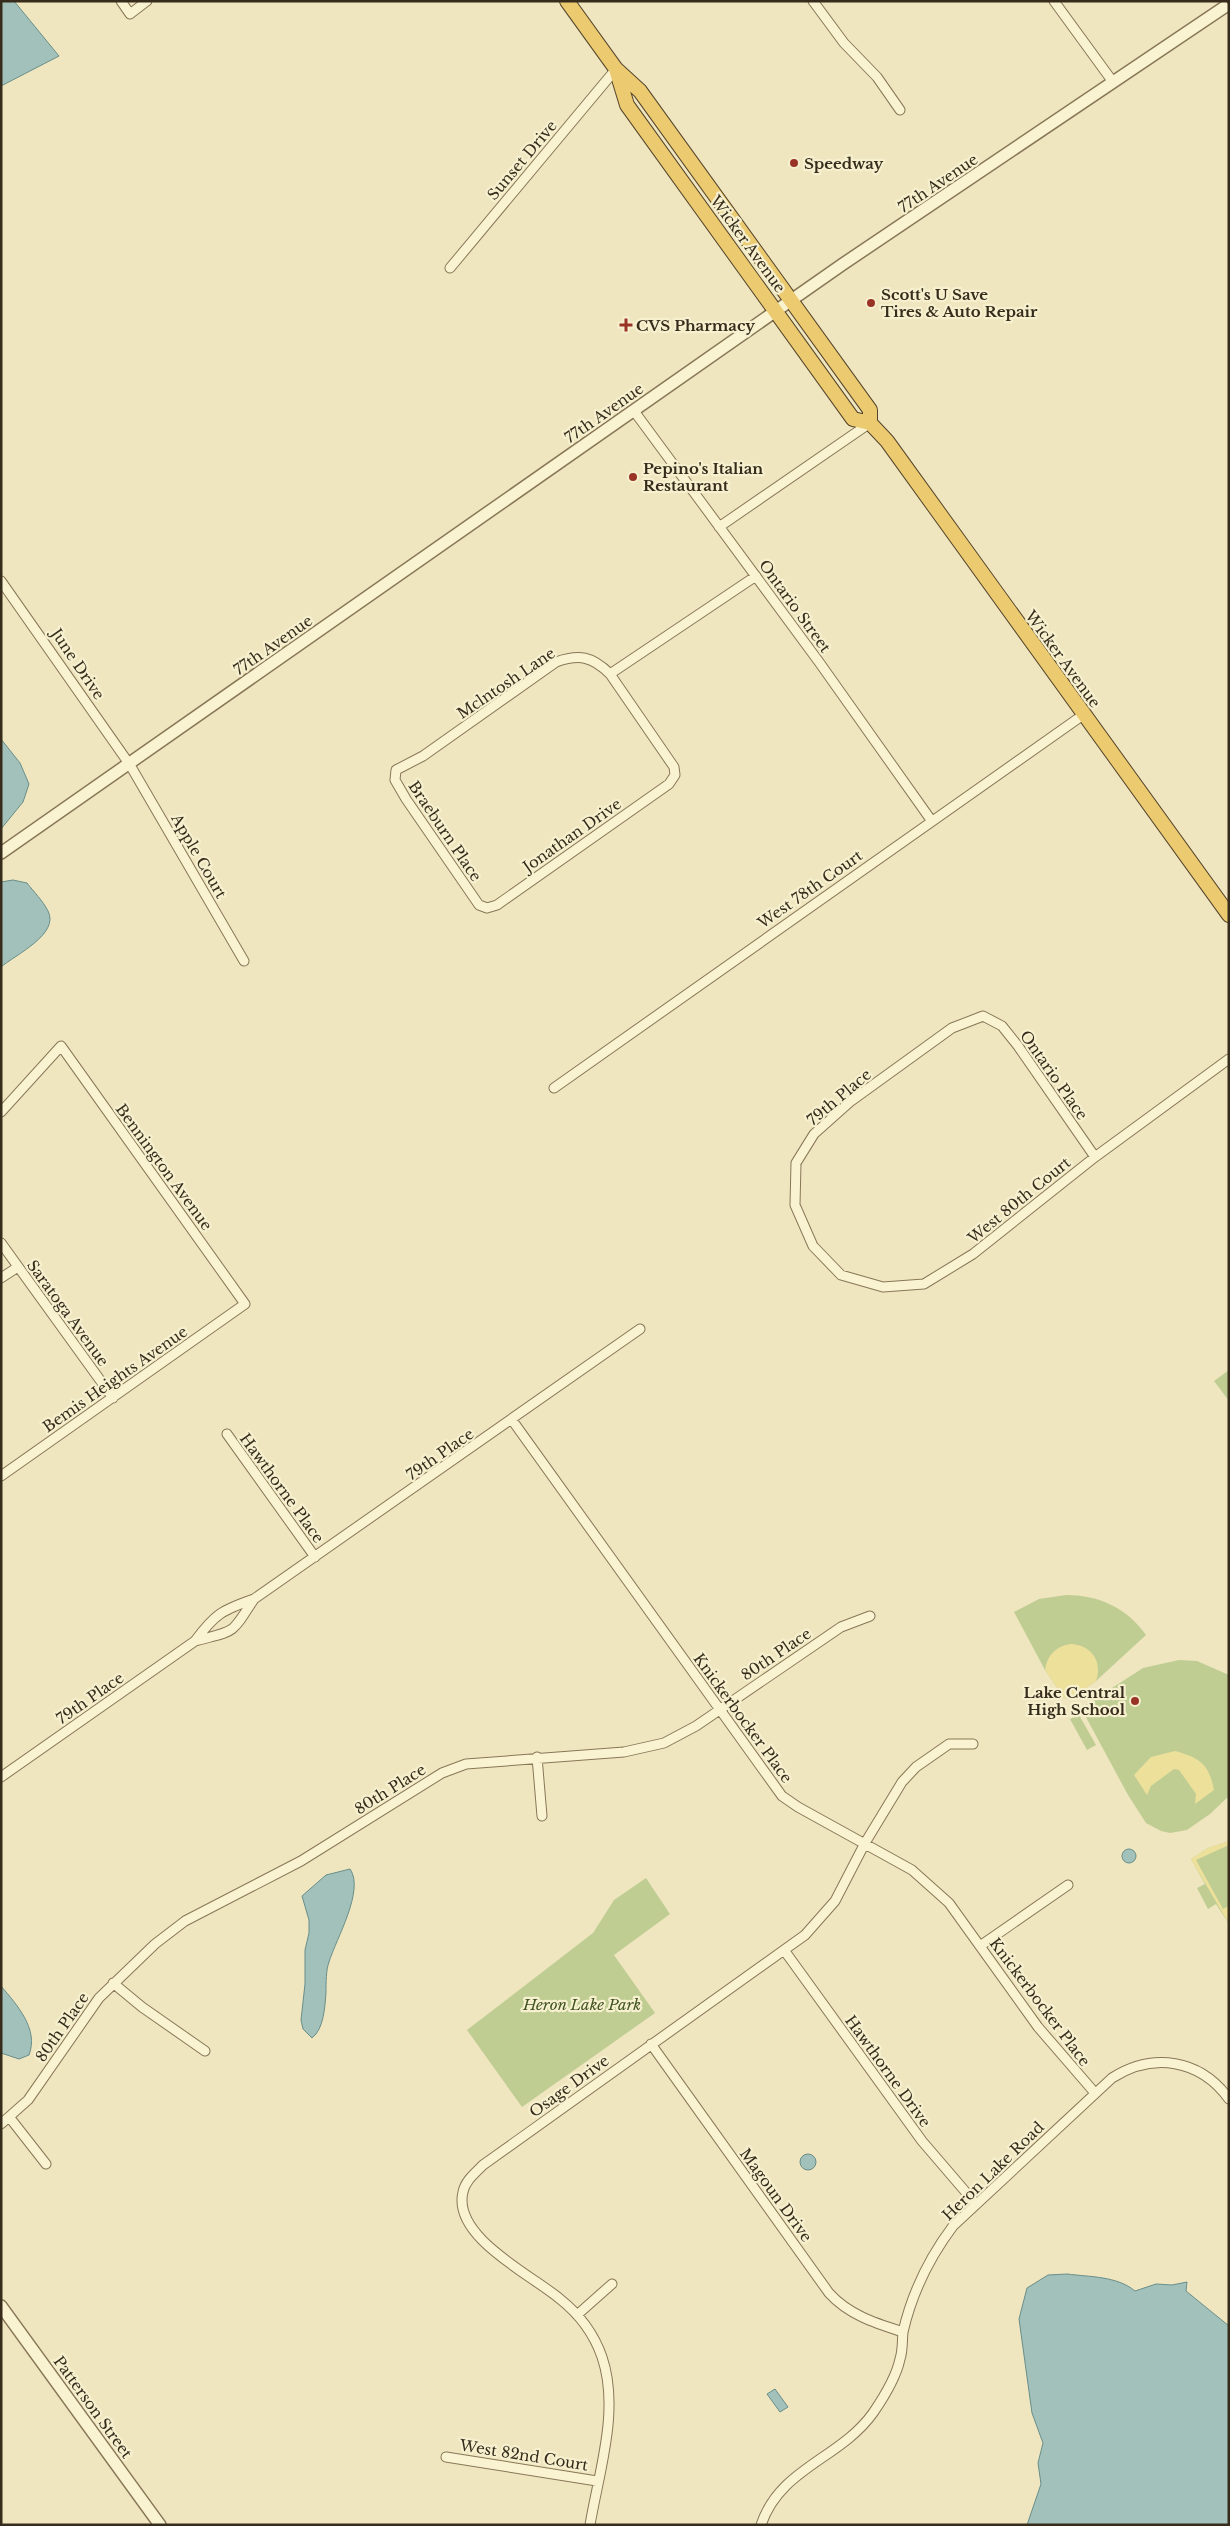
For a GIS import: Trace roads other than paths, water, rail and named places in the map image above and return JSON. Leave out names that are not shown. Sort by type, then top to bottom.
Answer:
[{"type":"highway","name":"Wicker Avenue","points":[[566,1],[616,69],[640,91],[792,300],[870,410],[870,423]]},
{"type":"highway","name":"Wicker Avenue","points":[[616,69],[627,105],[853,419],[870,423],[887,441],[1229,915]]},
{"type":"street","points":[[121,1],[130,14],[147,1]]},
{"type":"street","points":[[812,1],[844,43],[877,77],[900,110]]},
{"type":"street","points":[[1054,1],[1113,82]]},
{"type":"street","name":"77th Avenue","points":[[1,853],[130,765],[776,311],[1229,4]]},
{"type":"street","name":"Sunset Drive","points":[[450,268],[616,69]]},
{"type":"street","name":"Ontario Street","points":[[634,411],[756,576],[931,820]]},
{"type":"street","points":[[719,527],[870,423]]},
{"type":"street","points":[[610,674],[756,576]]},
{"type":"street","name":"June Drive","points":[[1,581],[130,765]]},
{"type":"street","name":"Mclntosh Lane","points":[[396,770],[422,756],[556,662],[570,657],[585,656],[600,664],[610,674],[674,767],[675,775]]},
{"type":"street","name":"West 78th Court","points":[[554,1088],[931,820],[1084,714]]},
{"type":"street","name":"Apple Court","points":[[130,765],[244,960]]},
{"type":"street","name":"Braeburn Place","points":[[396,770],[395,780],[406,799],[479,904]]},
{"type":"street","name":"Jonathan Drive","points":[[479,904],[487,908],[497,904],[669,784],[675,775]]},
{"type":"street","name":"Ontario Place","points":[[983,1016],[1002,1026],[1018,1046],[1095,1157]]},
{"type":"street","name":"79th Place","points":[[813,1246],[795,1205],[796,1163],[814,1134],[851,1101],[952,1028],[983,1016]]},
{"type":"street","name":"Bennington Avenue","points":[[1,1112],[61,1046],[246,1304]]},
{"type":"street","name":"West 80th Court","points":[[813,1246],[841,1275],[883,1288],[924,1284],[973,1254],[1095,1157],[1229,1059]]},
{"type":"street","name":"Saratoga Avenue","points":[[1,1243],[113,1398]]},
{"type":"street","points":[[1,1278],[18,1267]]},
{"type":"street","name":"Bemis Heights Avenue","points":[[1,1476],[246,1304]]},
{"type":"street","name":"79th Place","points":[[1,1777],[195,1641],[208,1623],[221,1611],[254,1599],[640,1329]]},
{"type":"street","name":"Knickerbocker Place","points":[[512,1420],[782,1796],[798,1807],[912,1870],[949,1903],[1055,2048],[1095,2093]]},
{"type":"street","name":"Hawthorne Place","points":[[227,1434],[315,1557]]},
{"type":"street","name":"79th Place","points":[[195,1641],[224,1634],[236,1628],[254,1599]]},
{"type":"street","name":"80th Place","points":[[1,2124],[28,2100],[83,2018],[113,1984],[155,1944],[186,1921],[301,1861],[442,1773],[466,1764],[537,1757],[624,1752],[664,1744],[720,1710],[841,1626],[870,1616]]},
{"type":"street","name":"Osage Drive","points":[[590,2525],[610,2410],[609,2380],[594,2340],[577,2314],[560,2299],[488,2246],[472,2231],[462,2208],[463,2192],[470,2178],[482,2165],[805,1935],[835,1900],[891,1798],[916,1767],[949,1744],[973,1744]]},
{"type":"street","points":[[537,1757],[542,1816]]},
{"type":"street","points":[[980,1946],[1068,1885]]},
{"type":"street","name":"Hawthorne Drive","points":[[784,1950],[922,2142],[976,2204]]},
{"type":"street","points":[[113,1984],[142,2007],[205,2051]]},
{"type":"street","name":"Magoun Drive","points":[[651,2044],[829,2293],[847,2309],[868,2321],[903,2332]]},
{"type":"street","name":"Heron Lake Road","points":[[762,2525],[766,2512],[785,2484],[844,2442],[871,2415],[888,2390],[898,2366],[903,2332],[919,2282],[928,2264],[953,2226],[1095,2093],[1124,2071],[1149,2062],[1164,2061],[1194,2069],[1208,2078],[1229,2099]]},
{"type":"street","points":[[10,2118],[46,2164]]},
{"type":"street","points":[[577,2314],[612,2284]]},
{"type":"street","name":"Patterson Street","points":[[1,2307],[160,2525]]},
{"type":"street","name":"West 82nd Court","points":[[446,2457],[597,2480]]},
{"type":"water","points":[[1,1],[14,1],[59,56],[1,86]]},
{"type":"water","points":[[1,739],[20,763],[29,784],[23,802],[1,829]]},
{"type":"water","points":[[13,880],[27,883],[46,907],[50,920],[48,928],[42,936],[1,967],[1,882]]},
{"type":"water","points":[[1126,1849],[1132,1849],[1136,1856],[1132,1863],[1126,1863],[1122,1859],[1122,1853]]},
{"type":"water","points":[[350,1869],[354,1878],[352,1902],[328,1965],[323,2017],[319,2029],[312,2038],[303,2029],[301,2020],[305,1984],[305,1950],[309,1933],[309,1920],[302,1896],[326,1875]]},
{"type":"water","points":[[1,1986],[20,2009],[29,2027],[31,2045],[29,2055],[19,2059],[1,2053]]},
{"type":"water","points":[[808,2154],[816,2162],[808,2170],[800,2162]]},
{"type":"water","points":[[1067,2274],[1120,2282],[1135,2291],[1156,2284],[1172,2285],[1187,2282],[1186,2291],[1229,2326],[1229,2525],[1027,2525],[1041,2484],[1038,2463],[1043,2443],[1032,2413],[1019,2319],[1027,2288],[1048,2275]]},
{"type":"water","points":[[775,2389],[788,2407],[780,2412],[767,2394]]},
{"type":"place","name":"Speedway","points":[[794,163]]},
{"type":"place","name":"Scott's U Save Tires & Auto Repair","points":[[871,303]]},
{"type":"place","name":"CVS Pharmacy","points":[[626,325]]},
{"type":"place","name":"Pepino's Italian Restaurant","points":[[633,477]]},
{"type":"place","name":"Lake Central High School","points":[[1135,1701]]},
{"type":"park label","name":"Heron Lake Park","points":[[582,2004]]}]
